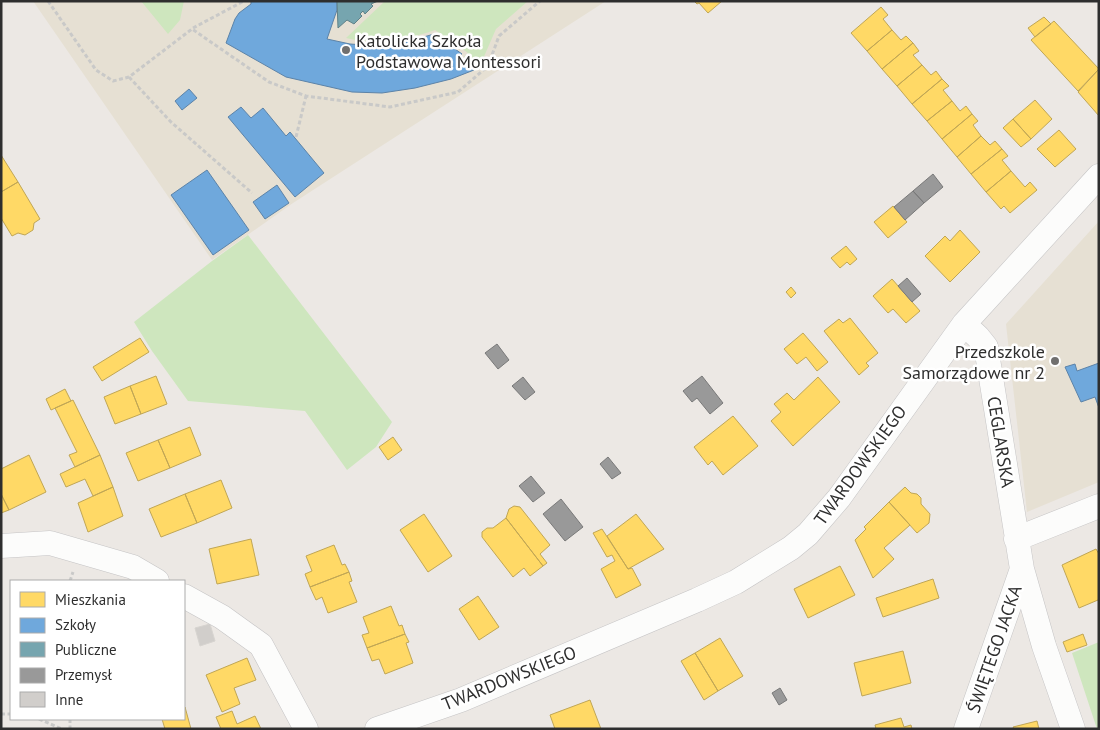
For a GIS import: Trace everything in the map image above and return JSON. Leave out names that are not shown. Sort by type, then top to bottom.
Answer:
[{"type":"street","name":"TWARDOWSKIEGO","points":[[377,729],[409,723],[698,600],[736,582],[791,548],[808,534],[839,498],[964,324],[1099,176]]},
{"type":"street","name":"CEGLARSKA","points":[[964,324],[986,347],[1022,569],[1044,646],[1072,729]]},
{"type":"street","points":[[1016,539],[1099,506]]},
{"type":"street","points":[[1,546],[50,543],[133,567],[155,580]]},
{"type":"street","name":"ŚWIĘTEGO JACKA","points":[[966,729],[1022,569]]},
{"type":"street","points":[[185,597],[222,617],[261,644],[306,729]]},
{"type":"path","points":[[48,1],[96,70],[113,81],[129,77],[192,29],[244,1]]},
{"type":"path","points":[[192,29],[269,82],[306,96],[390,107],[458,92],[488,66],[499,36],[540,1]]},
{"type":"path","points":[[129,77],[171,122],[252,193]]},
{"type":"path","points":[[296,137],[306,96]]},
{"type":"path","points":[[41,720],[62,729]]},
{"type":"shaded area","points":[[33,1],[606,1],[293,203],[212,260]]},
{"type":"shaded area","name":"Przedszkole Samorządowe nr 2","points":[[1099,221],[1099,482],[1027,512],[1006,324]]},
{"type":"green space","points":[[141,1],[184,1],[180,20],[168,34]]},
{"type":"green space","points":[[385,1],[528,1],[496,29],[479,68],[464,57],[468,53],[435,30],[413,36],[380,41],[346,38]]},
{"type":"green space","points":[[248,235],[392,422],[376,447],[347,470],[305,411],[188,401],[152,351],[134,322]]},
{"type":"green space","points":[[1099,642],[1099,729],[1097,729],[1072,653]]},
{"type":"building: Mieszkania","points":[[694,1],[722,1],[708,13],[699,3],[697,4]]},
{"type":"building: Mieszkania","points":[[881,7],[888,15],[883,19],[892,30],[867,51],[851,33]]},
{"type":"building: Mieszkania","points":[[1044,17],[1051,24],[1035,37],[1028,28]]},
{"type":"building: Mieszkania","points":[[1054,21],[1099,69],[1078,91],[1031,40]]},
{"type":"building: Mieszkania","points":[[892,30],[901,40],[906,36],[913,43],[882,69],[867,51]]},
{"type":"building: Mieszkania","points":[[913,43],[919,51],[913,55],[922,65],[897,86],[882,69]]},
{"type":"building: Mieszkania","points":[[922,65],[931,75],[936,71],[942,79],[912,104],[897,86]]},
{"type":"building: Mieszkania","points":[[1099,71],[1099,116],[1078,92]]},
{"type":"building: Mieszkania","points":[[942,79],[949,86],[943,90],[952,101],[927,121],[912,104]]},
{"type":"building: Mieszkania","points":[[1035,100],[1052,119],[1031,139],[1013,119]]},
{"type":"building: Mieszkania","points":[[952,101],[960,111],[966,106],[972,114],[942,139],[927,121]]},
{"type":"building: Mieszkania","points":[[972,114],[978,121],[973,125],[981,136],[957,157],[942,139]]},
{"type":"building: Mieszkania","points":[[1013,119],[1031,139],[1021,147],[1003,128]]},
{"type":"building: Mieszkania","points":[[1059,130],[1076,149],[1055,167],[1037,149]]},
{"type":"building: Mieszkania","points":[[981,136],[990,145],[995,141],[1002,149],[971,174],[957,157]]},
{"type":"building: Mieszkania","points":[[1002,149],[1008,156],[1002,160],[1011,171],[986,192],[971,174]]},
{"type":"building: Mieszkania","points":[[1,155],[18,182],[1,192]]},
{"type":"building: Mieszkania","points":[[1011,171],[1025,187],[1030,182],[1037,190],[1010,213],[1004,206],[1001,209],[986,192]]},
{"type":"building: Mieszkania","points":[[18,182],[40,219],[34,223],[33,230],[25,235],[18,233],[12,236],[1,218],[1,192]]},
{"type":"building: Mieszkania","points":[[893,206],[907,222],[888,238],[874,222]]},
{"type":"building: Mieszkania","points":[[960,230],[980,252],[950,282],[925,256],[945,236],[950,241]]},
{"type":"building: Mieszkania","points":[[846,246],[857,259],[850,265],[847,262],[840,268],[831,258]]},
{"type":"building: Mieszkania","points":[[892,279],[920,311],[906,323],[893,309],[888,313],[873,296]]},
{"type":"building: Mieszkania","points":[[791,287],[796,293],[791,298],[786,292]]},
{"type":"building: Mieszkania","points":[[850,318],[878,353],[866,363],[869,366],[859,375],[824,331],[839,319],[843,323]]},
{"type":"building: Mieszkania","points":[[803,333],[828,362],[817,371],[806,357],[797,364],[784,349]]},
{"type":"building: Mieszkania","points":[[140,338],[149,352],[102,381],[93,367]]},
{"type":"building: Mieszkania","points":[[156,376],[167,404],[141,414],[130,386]]},
{"type":"building: Mieszkania","points":[[818,377],[840,402],[793,446],[771,421],[781,412],[774,404],[787,393],[794,400]]},
{"type":"building: Mieszkania","points":[[130,386],[141,414],[115,424],[104,397]]},
{"type":"building: Mieszkania","points":[[65,389],[71,401],[51,410],[46,399]]},
{"type":"building: Mieszkania","points":[[73,400],[100,455],[75,467],[69,455],[77,452],[55,408]]},
{"type":"building: Mieszkania","points":[[733,416],[758,446],[723,475],[712,461],[708,465],[694,447]]},
{"type":"building: Mieszkania","points":[[190,427],[201,455],[170,468],[158,440]]},
{"type":"building: Mieszkania","points":[[393,437],[402,450],[388,460],[379,447]]},
{"type":"building: Mieszkania","points":[[158,440],[170,468],[138,481],[126,453]]},
{"type":"building: Mieszkania","points":[[29,455],[46,492],[9,510],[1,494],[1,469]]},
{"type":"building: Mieszkania","points":[[100,455],[113,487],[93,496],[85,479],[66,487],[60,474]]},
{"type":"building: Mieszkania","points":[[221,480],[232,508],[197,523],[185,494]]},
{"type":"building: Mieszkania","points":[[113,487],[123,516],[88,532],[78,503]]},
{"type":"building: Mieszkania","points":[[905,487],[911,493],[917,494],[921,498],[921,504],[930,514],[929,523],[917,533],[889,502]]},
{"type":"building: Mieszkania","points":[[1,494],[9,510],[1,513]]},
{"type":"building: Mieszkania","points":[[185,494],[197,523],[161,537],[149,509]]},
{"type":"building: Mieszkania","points":[[889,502],[910,525],[884,548],[894,559],[873,578],[855,540],[866,529],[864,527]]},
{"type":"building: Mieszkania","points":[[514,506],[520,507],[550,545],[540,554],[547,563],[543,566],[506,518],[509,509]]},
{"type":"building: Mieszkania","points":[[424,514],[452,556],[428,572],[400,530]]},
{"type":"building: Mieszkania","points":[[636,514],[664,549],[628,569],[607,536]]},
{"type":"building: Mieszkania","points":[[506,518],[543,566],[530,576],[524,568],[513,577],[482,537],[482,532],[487,528],[493,528]]},
{"type":"building: Mieszkania","points":[[602,529],[628,569],[632,568],[641,585],[616,598],[601,569],[615,561],[612,555],[607,557],[593,533]]},
{"type":"building: Mieszkania","points":[[251,539],[259,575],[217,584],[209,549]]},
{"type":"building: Mieszkania","points":[[334,545],[342,565],[345,564],[349,572],[310,587],[305,574],[312,571],[306,556]]},
{"type":"building: Mieszkania","points":[[1096,549],[1099,554],[1099,603],[1098,600],[1079,608],[1062,565]]},
{"type":"building: Mieszkania","points":[[840,566],[855,595],[808,618],[794,589]]},
{"type":"building: Mieszkania","points":[[349,572],[352,581],[349,582],[357,602],[328,613],[322,597],[316,600],[310,587]]},
{"type":"building: Mieszkania","points":[[933,579],[939,598],[883,617],[876,598]]},
{"type":"building: Mieszkania","points":[[478,596],[499,627],[479,640],[459,609]]},
{"type":"building: Mieszkania","points":[[391,606],[399,626],[402,625],[405,634],[367,648],[362,635],[369,633],[363,617]]},
{"type":"building: Mieszkania","points":[[405,634],[409,642],[406,643],[413,663],[385,674],[379,659],[372,661],[367,648]]},
{"type":"building: Mieszkania","points":[[1083,634],[1087,645],[1067,652],[1063,642]]},
{"type":"building: Mieszkania","points":[[720,638],[743,676],[718,691],[695,653]]},
{"type":"building: Mieszkania","points":[[903,651],[911,683],[862,696],[854,663]]},
{"type":"building: Mieszkania","points":[[695,653],[718,691],[704,700],[681,661]]},
{"type":"building: Mieszkania","points":[[247,658],[256,680],[234,688],[240,704],[222,712],[206,675]]},
{"type":"building: Mieszkania","points":[[590,700],[601,729],[555,729],[550,715]]},
{"type":"building: Mieszkania","points":[[185,707],[191,729],[165,729],[162,720],[185,720]]},
{"type":"building: Mieszkania","points":[[232,711],[237,724],[255,716],[261,729],[221,729],[216,717]]},
{"type":"building: Mieszkania","points":[[901,718],[904,727],[911,725],[912,729],[876,729],[875,725]]},
{"type":"building: Mieszkania","points":[[1037,721],[1039,729],[1014,729],[1013,727]]},
{"type":"building: Szkoły","name":"Katolicka Szkoła Podstawowa Montessori","points":[[251,1],[337,1],[337,10],[327,39],[350,44],[379,46],[403,43],[434,34],[462,54],[458,57],[474,70],[451,79],[415,88],[382,93],[352,92],[286,77],[226,43],[235,19],[239,13],[251,4]]},
{"type":"building: Szkoły","points":[[189,89],[197,98],[182,110],[175,101]]},
{"type":"building: Szkoły","points":[[241,107],[251,118],[263,108],[286,136],[290,132],[324,173],[295,197],[228,117]]},
{"type":"building: Szkoły","points":[[207,170],[249,230],[213,255],[171,195]]},
{"type":"building: Szkoły","points":[[277,185],[289,203],[265,219],[253,202]]},
{"type":"building: Szkoły","points":[[1099,363],[1099,408],[1095,397],[1081,402],[1065,367],[1075,364],[1077,371]]},
{"type":"building: Publiczne","points":[[337,1],[378,1],[371,4],[373,6],[365,14],[363,11],[360,14],[362,16],[354,24],[347,20],[338,28]]},
{"type":"building: Przemysł","points":[[933,174],[943,187],[924,203],[913,191]]},
{"type":"building: Przemysł","points":[[913,191],[924,203],[905,220],[894,207]]},
{"type":"building: Przemysł","points":[[907,278],[921,294],[912,302],[898,286]]},
{"type":"building: Przemysł","points":[[497,344],[509,360],[498,369],[485,353]]},
{"type":"building: Przemysł","points":[[702,376],[723,403],[710,414],[697,398],[692,402],[683,391]]},
{"type":"building: Przemysł","points":[[523,377],[535,392],[525,400],[512,386]]},
{"type":"building: Przemysł","points":[[608,457],[621,473],[612,479],[600,464]]},
{"type":"building: Przemysł","points":[[531,476],[545,493],[533,502],[519,486]]},
{"type":"building: Przemysł","points":[[561,499],[583,527],[565,541],[543,514]]},
{"type":"building: Przemysł","points":[[780,688],[787,700],[779,705],[772,693]]},
{"type":"building: Inne","points":[[210,624],[215,641],[200,646],[195,628]]},
{"type":"place","name":"Katolicka Szkoła Podstawowa Montessori","points":[[346,50]]},
{"type":"place","name":"Przedszkole Samorządowe nr 2","points":[[1055,361]]}]
